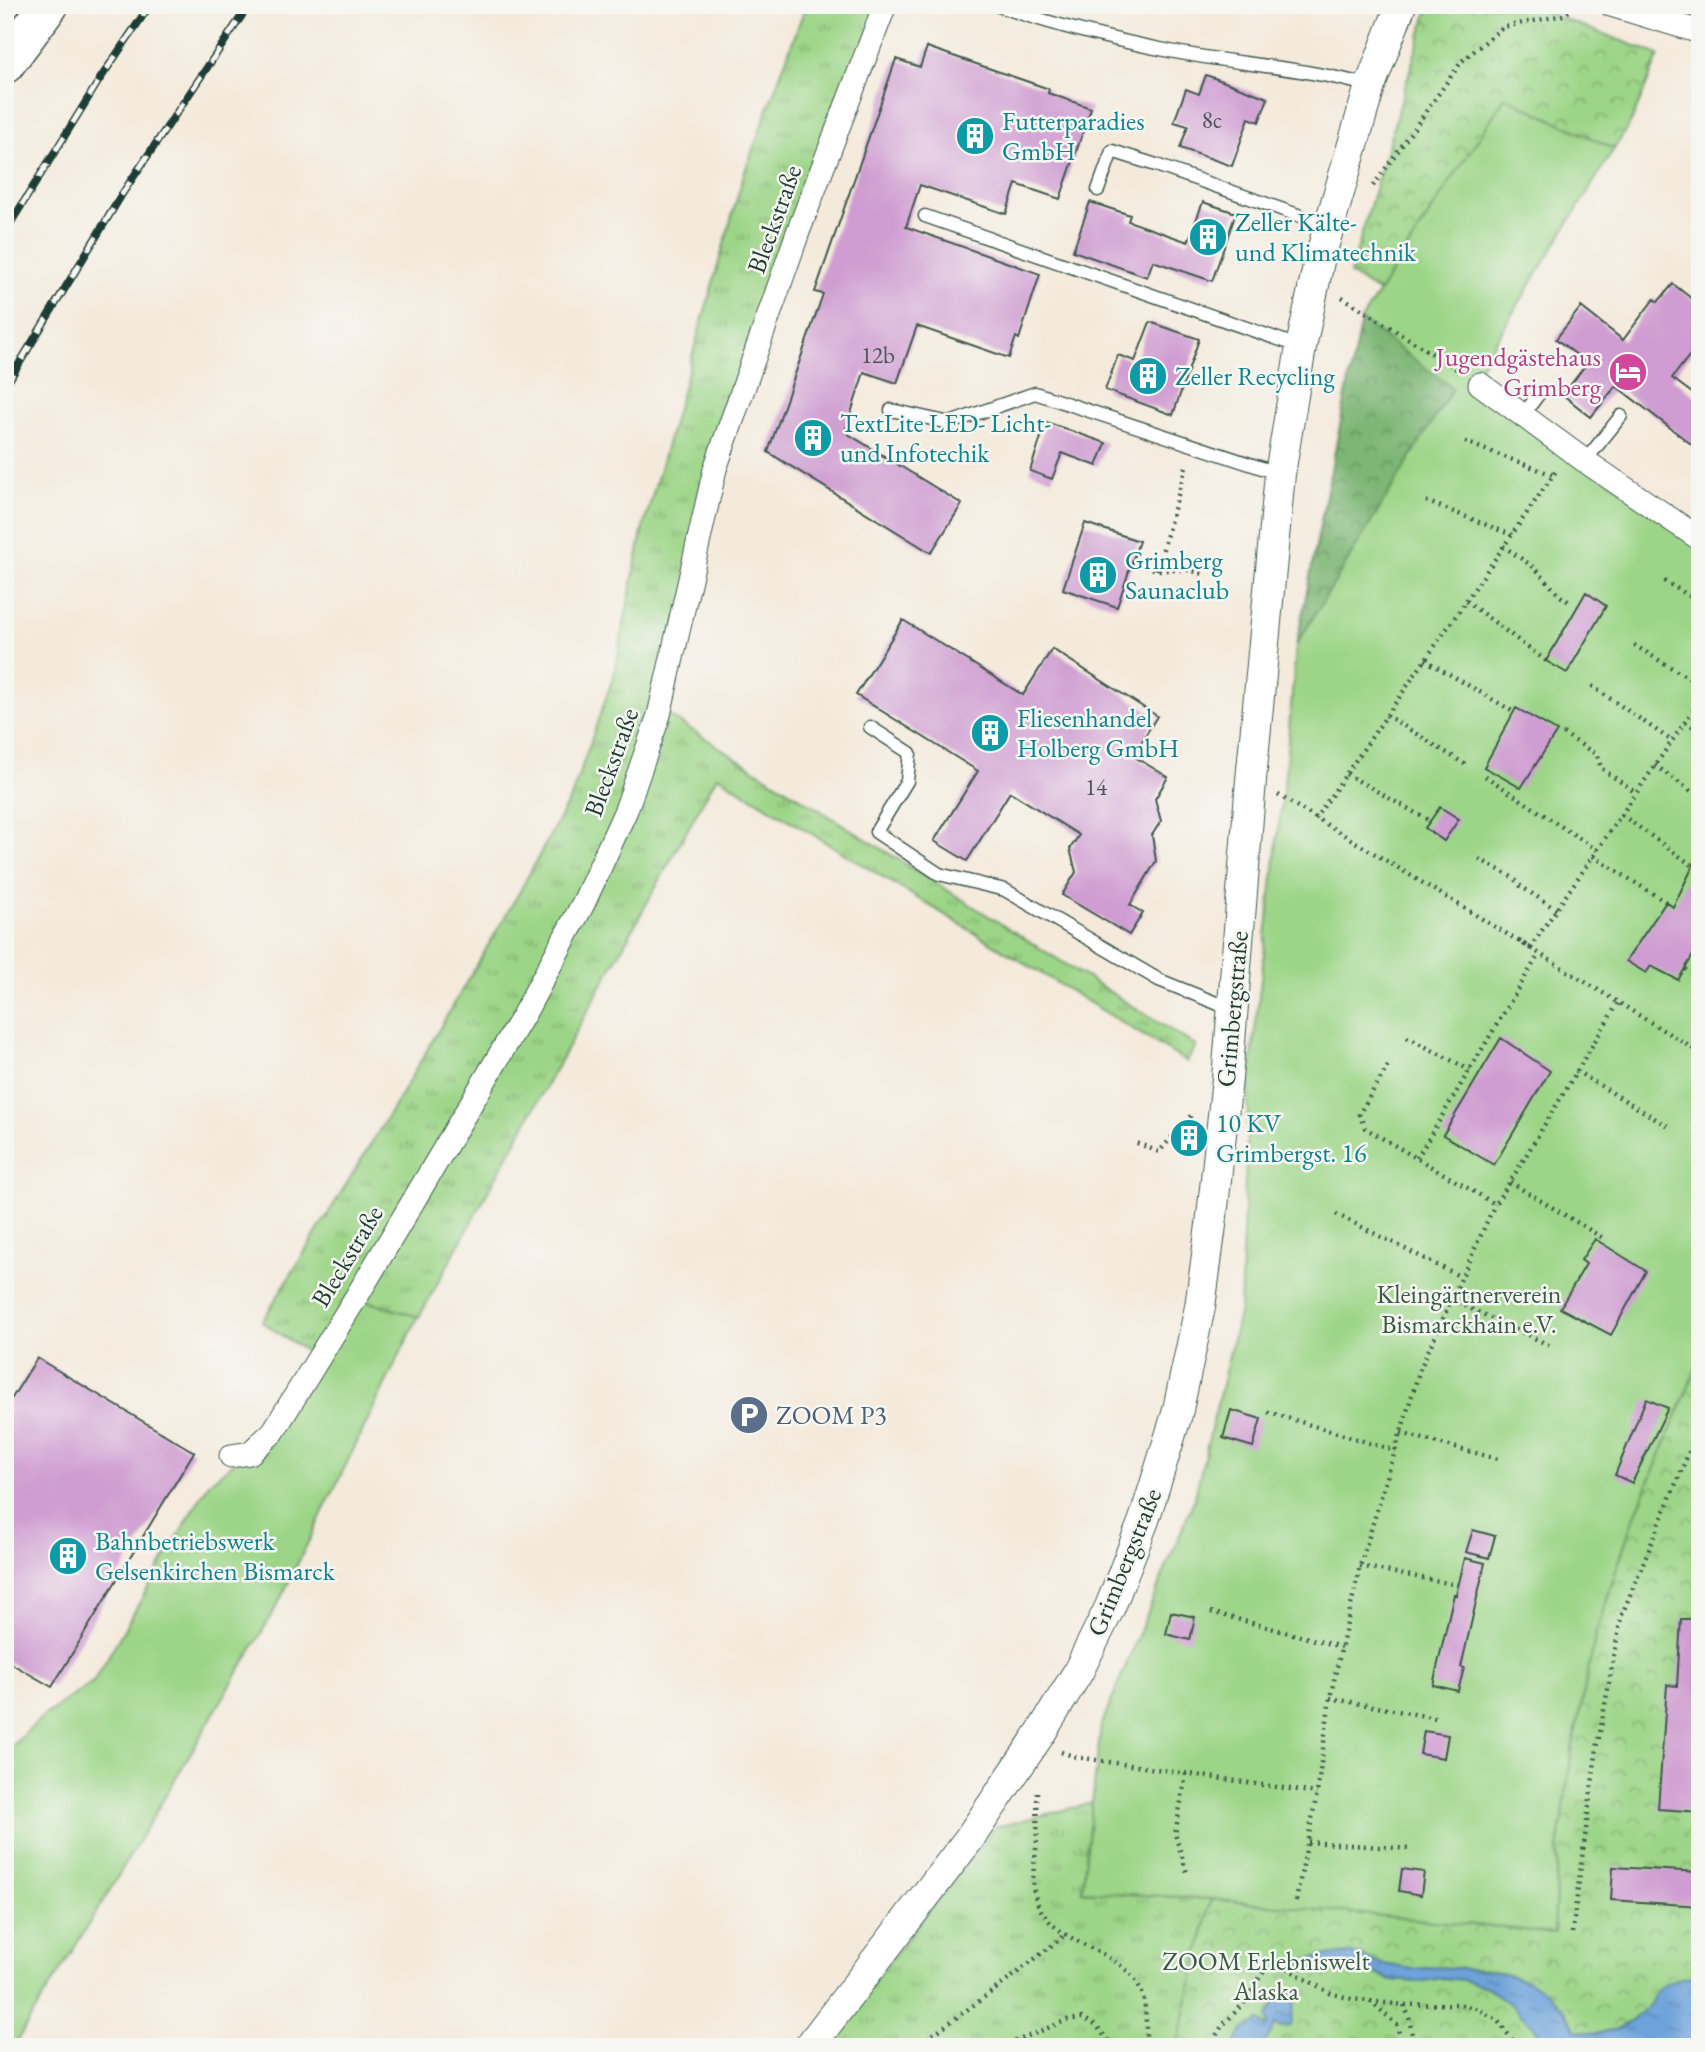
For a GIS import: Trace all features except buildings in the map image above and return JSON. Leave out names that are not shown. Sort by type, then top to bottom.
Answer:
[{"type":"highway","points":[[5,64],[49,5]]},
{"type":"street","name":"Bleckstraße","points":[[231,1456],[250,1453],[273,1432],[360,1291],[524,1014],[584,902],[626,810],[659,715],[715,469],[798,232],[885,5]]},
{"type":"street","name":"Grimbergstraße","points":[[809,2047],[969,1839],[1042,1731],[1078,1672],[1110,1607],[1144,1520],[1177,1414],[1200,1307],[1227,1079],[1251,780],[1280,474],[1301,347],[1319,261],[1370,86],[1401,5]]},
{"type":"street","points":[[1611,5],[1700,32]]},
{"type":"street","points":[[1480,384],[1578,456],[1700,539]]},
{"type":"lane","points":[[996,5],[1029,17],[1166,50],[1335,76],[1370,86]]},
{"type":"lane","points":[[1098,190],[1112,151],[1329,226]]},
{"type":"lane","points":[[925,216],[1301,347]]},
{"type":"lane","points":[[1523,415],[1541,391]]},
{"type":"lane","points":[[891,410],[950,423],[1035,393],[1280,474]]},
{"type":"lane","points":[[1578,456],[1621,416]]},
{"type":"lane","points":[[870,727],[910,753],[907,781],[876,832],[939,874],[1005,890],[1159,980],[1231,1009]]},
{"type":"path","points":[[1367,194],[1462,61],[1503,27],[1564,15],[1577,5]]},
{"type":"path","points":[[1319,261],[1339,295],[1480,384]]},
{"type":"path","points":[[1465,442],[1553,475]]},
{"type":"path","points":[[1157,570],[1182,476],[1194,444]]},
{"type":"path","points":[[1315,819],[1553,475],[1578,456]]},
{"type":"path","points":[[1426,501],[1512,534]]},
{"type":"path","points":[[1503,546],[1535,568],[1559,595],[1572,604]]},
{"type":"path","points":[[1132,562],[1157,570],[1189,570],[1204,574]]},
{"type":"path","points":[[1664,581],[1700,602]]},
{"type":"path","points":[[1466,600],[1546,661]]},
{"type":"path","points":[[1634,645],[1700,685]]},
{"type":"path","points":[[1425,660],[1514,712]]},
{"type":"path","points":[[1592,686],[1672,741]]},
{"type":"path","points":[[1530,948],[1700,700]]},
{"type":"path","points":[[1386,716],[1468,766]]},
{"type":"path","points":[[1685,722],[1700,731]]},
{"type":"path","points":[[1563,733],[1597,755],[1601,768],[1636,793]]},
{"type":"path","points":[[1655,765],[1700,798]]},
{"type":"path","points":[[1346,774],[1430,821]]},
{"type":"path","points":[[1485,776],[1597,850]]},
{"type":"path","points":[[1251,780],[1530,948]]},
{"type":"path","points":[[1622,815],[1693,866]]},
{"type":"path","points":[[1593,856],[1666,902]]},
{"type":"path","points":[[1479,859],[1514,878],[1519,886],[1557,909]]},
{"type":"path","points":[[1530,948],[1519,941],[1700,1053]]},
{"type":"path","points":[[1417,1158],[1539,954]]},
{"type":"path","points":[[1685,969],[1700,979]]},
{"type":"path","points":[[1296,1902],[1341,1647],[1360,1566],[1420,1369],[1495,1204],[1618,1003]]},
{"type":"path","points":[[1407,1037],[1470,1070]]},
{"type":"path","points":[[1388,1066],[1359,1114],[1365,1128],[1495,1204]]},
{"type":"path","points":[[1576,1072],[1671,1128]]},
{"type":"path","points":[[1137,1143],[1158,1152],[1195,1111]]},
{"type":"path","points":[[1510,1182],[1603,1238]]},
{"type":"path","points":[[1336,1214],[1461,1277]]},
{"type":"path","points":[[1452,1300],[1549,1345]]},
{"type":"path","points":[[1268,1412],[1396,1451]]},
{"type":"path","points":[[1572,1933],[1596,1754],[1621,1617],[1700,1425]]},
{"type":"path","points":[[1401,1433],[1502,1460]]},
{"type":"path","points":[[1360,1566],[1463,1587]]},
{"type":"path","points":[[1211,1612],[1341,1647]]},
{"type":"path","points":[[1331,1698],[1435,1718]]},
{"type":"path","points":[[1042,1731],[1058,1752],[1076,1757],[1317,1793]]},
{"type":"path","points":[[1185,1774],[1175,1834],[1187,1873]]},
{"type":"path","points":[[1037,1837],[1032,1880],[1036,1900],[1046,1917],[1065,1935],[1109,1958],[1129,1973],[1142,1993],[1147,2046]]},
{"type":"path","points":[[1308,1842],[1411,1849]]},
{"type":"path","points":[[916,2047],[1009,1980],[1065,1935]]},
{"type":"path","points":[[1209,2047],[1222,2026],[1244,2003],[1265,1969],[1272,1966],[1289,1969],[1330,1993],[1404,2005],[1458,2004],[1478,2009],[1497,2020],[1518,2047]]},
{"type":"path","points":[[1370,2001],[1397,2025],[1399,2033]]},
{"type":"path","points":[[1404,2005],[1412,2035]]},
{"type":"path","points":[[1002,2047],[1067,2020],[1082,2018],[1096,2025],[1113,2047]]},
{"type":"green space","points":[[806,5],[880,5],[710,463],[668,715],[1196,1046],[1187,1062],[717,776],[419,1317],[349,1296],[313,1356],[262,1322],[396,1103],[520,891],[572,795],[614,675],[642,532],[744,174]]},
{"type":"green space","points":[[1527,5],[1659,55],[1631,122],[1614,149],[1505,98],[1380,293],[1350,274],[1429,6]]},
{"type":"green space","name":"Kleingärtnerverein Bismarckhain e.V.","points":[[1505,97],[1614,149],[1476,373],[1480,388],[1700,545],[1700,1359],[1631,1525],[1596,1632],[1572,1750],[1558,1850],[1554,1933],[1211,1899],[1082,1891],[1101,1726],[1194,1500],[1240,1310],[1249,1083],[1286,765],[1296,646],[1453,388],[1361,320]]},
{"type":"green space","points":[[1361,320],[1453,388],[1296,646]]},
{"type":"green space","points":[[349,1296],[418,1317],[276,1608],[111,1888],[13,2047],[5,2047],[5,1753],[42,1717],[94,1681],[209,1483],[249,1450]]},
{"type":"green space","name":"ZOOM Erlebniswelt Alaska","points":[[1700,1359],[1700,2047],[1177,2047],[1211,1899],[1554,1932],[1558,1850],[1572,1750],[1596,1632],[1631,1525]]},
{"type":"green space","points":[[1092,1803],[1082,1891],[1211,1899],[1177,2047],[822,2047],[995,1827]]},
{"type":"water","points":[[1349,1953],[1361,1955],[1377,1963],[1413,1969],[1437,1967],[1494,1971],[1528,1981],[1548,1993],[1565,2011],[1576,2030],[1593,2033],[1608,2032],[1630,2021],[1651,2003],[1659,1989],[1669,1982],[1700,1976],[1700,2047],[1545,2047],[1535,2028],[1487,1987],[1464,1980],[1442,1978],[1418,1982],[1391,1980],[1358,1966],[1321,1974],[1296,1960]]},
{"type":"water","points":[[1295,1990],[1299,1994],[1291,2026],[1280,2027],[1276,2024],[1268,2039],[1260,2046],[1233,2047],[1244,2029],[1260,2021],[1267,2026],[1267,2016],[1276,2002]]},
{"type":"railway","points":[[5,232],[100,79],[150,5]]},
{"type":"railway","points":[[5,387],[124,191],[249,5]]},
{"type":"place","name":"Futterparadies GmbH","points":[[975,136]]},
{"type":"place","name":"Zeller Kälte- und Klimatechnik","points":[[1208,237]]},
{"type":"place","name":"Jugendgästehaus Grimberg","points":[[1628,372]]},
{"type":"place","name":"Zeller Recycling","points":[[1148,376]]},
{"type":"place","name":"TextLite LED- Licht- und Infotechik","points":[[813,438]]},
{"type":"place","name":"Grimberg Saunaclub","points":[[1098,575]]},
{"type":"place","name":"Fliesenhandel Holberg GmbH","points":[[990,733]]},
{"type":"place","name":"10 KV Grimbergst. 16","points":[[1189,1138]]},
{"type":"place","name":"ZOOM P3","points":[[749,1415]]},
{"type":"place","name":"Bahnbetriebswerk Gelsenkirchen Bismarck","points":[[68,1556]]}]
